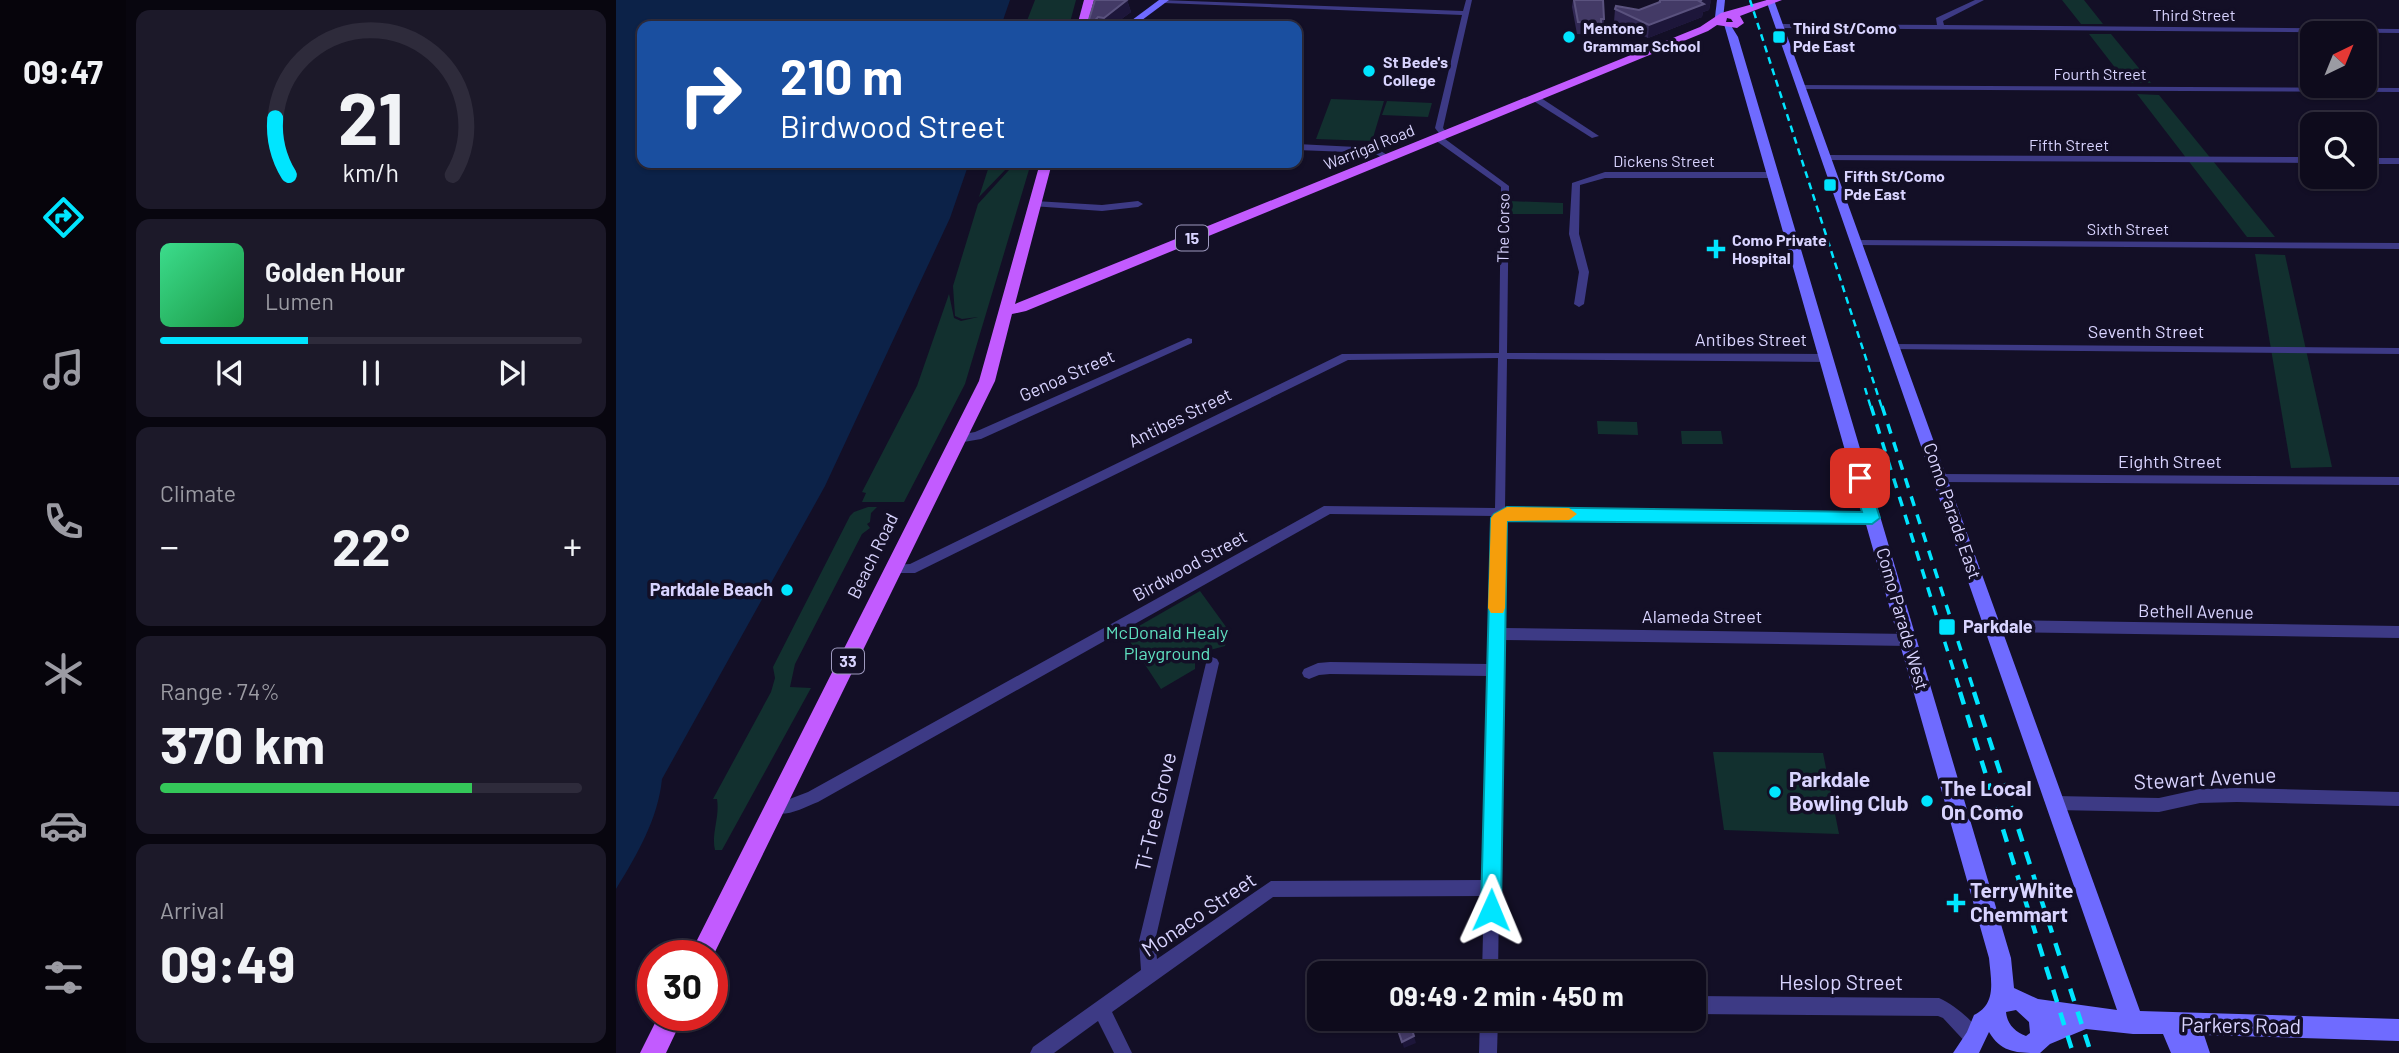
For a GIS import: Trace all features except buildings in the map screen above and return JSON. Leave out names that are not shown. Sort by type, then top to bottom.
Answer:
[{"type":"main road","points":[[1083,21],[1089,0]]},
{"type":"main road","name":"Warrigal Road","points":[[1006,310],[1021,308],[1535,98],[1729,22],[1772,1]]},
{"type":"main road","name":"Beach Road","points":[[709,940],[987,381],[1045,168]]},
{"type":"main road","points":[[653,1053],[664,1031]]},
{"type":"street","points":[[1441,137],[1439,128],[1469,0]]},
{"type":"street","points":[[1941,28],[1939,20],[1980,0]]},
{"type":"street","points":[[1135,21],[1165,1],[1466,13]]},
{"type":"street","name":"Como Parade West","points":[[1721,1],[2013,1007]]},
{"type":"street","name":"Como Parade East","points":[[1772,1],[2133,1023]]},
{"type":"street","name":"Third Street","points":[[1780,26],[2399,31]]},
{"type":"street","name":"Fourth Street","points":[[1801,87],[2399,90]]},
{"type":"street","points":[[1535,98],[1595,136]]},
{"type":"street","name":"The Corso","points":[[1441,137],[1504,186],[1490,961]]},
{"type":"street","points":[[1302,147],[1376,151],[1388,158]]},
{"type":"street","name":"Fifth Street","points":[[1826,158],[2300,160]]},
{"type":"street","points":[[2377,161],[2399,161]]},
{"type":"street","name":"Dickens Street","points":[[1579,304],[1584,272],[1574,234],[1576,183],[1598,177],[1772,175]]},
{"type":"street","points":[[1035,204],[1102,208],[1138,204]]},
{"type":"street","name":"Sixth Street","points":[[1856,243],[2399,246]]},
{"type":"street","name":"Genoa Street","points":[[958,439],[977,436],[1188,341]]},
{"type":"street","name":"Seventh Street","points":[[1893,347],[2399,351]]},
{"type":"street","name":"Antibes Street","points":[[894,569],[911,569],[1346,356],[1825,358]]},
{"type":"street","name":"Eighth Street","points":[[1940,478],[2399,481]]},
{"type":"street","name":"Birdwood Street","points":[[775,807],[787,807],[813,797],[1328,509],[1872,518]]},
{"type":"street","name":"Bethell Avenue","points":[[1992,626],[2399,632]]},
{"type":"street","name":"Alameda Street","points":[[1496,635],[1908,640]]},
{"type":"street","name":"Ti-Tree Grove","points":[[1150,972],[1147,941],[1212,663]]},
{"type":"street","points":[[1309,673],[1330,668],[1494,670]]},
{"type":"street","name":"Stewart Avenue","points":[[2055,803],[2159,805],[2200,796],[2237,795],[2399,799]]},
{"type":"street","name":"Monaco Street","points":[[1039,1053],[1271,889],[1491,888]]},
{"type":"street","name":"Heslop Street","points":[[1706,1005],[1939,1007],[1949,1012],[1970,1046]]},
{"type":"street","points":[[2013,1007],[2041,1022],[2025,1045],[2001,1034],[2013,1007]]},
{"type":"street","points":[[1970,1046],[1982,1023],[2013,1007]]},
{"type":"street","name":"Parkers Road","points":[[2013,1007],[2082,1019],[2133,1023],[2399,1030]]},
{"type":"street","points":[[1101,1008],[1123,1053]]},
{"type":"street","name":"Parkers Road","points":[[1970,1046],[2025,1045],[2082,1019]]},
{"type":"street","points":[[2180,1025],[2183,1053]]},
{"type":"street","points":[[2180,1025],[2199,1053]]},
{"type":"street","points":[[1488,1053],[1489,1031]]},
{"type":"green space","points":[[1035,0],[1076,0],[1070,21],[1027,21]]},
{"type":"green space","points":[[2062,0],[2084,0],[2103,24],[2081,24]]},
{"type":"green space","points":[[2089,34],[2111,34],[2151,83],[2127,83]]},
{"type":"green space","points":[[2137,94],[2159,95],[2275,237],[2247,237]]},
{"type":"green space","points":[[1331,99],[1384,101],[1372,141],[1316,139]]},
{"type":"green space","points":[[1387,101],[1432,103],[1428,117],[1382,115]]},
{"type":"green space","points":[[988,168],[1030,168],[965,384],[904,502],[862,502],[866,493],[862,492],[917,386],[949,294],[954,318],[961,321],[978,317],[962,319],[955,316],[953,286],[978,204],[1009,170],[1006,169],[979,197]]},
{"type":"green space","points":[[1509,201],[1563,203],[1563,214],[1508,214]]},
{"type":"green space","points":[[2255,254],[2285,255],[2332,467],[2291,468]]},
{"type":"green space","points":[[1597,421],[1637,422],[1638,435],[1598,434]]},
{"type":"green space","points":[[1681,431],[1721,431],[1723,444],[1682,444]]},
{"type":"green space","points":[[868,507],[877,507],[871,513],[870,522],[867,524],[870,528],[862,534],[795,664],[790,687],[811,688],[722,850],[715,850],[718,806],[717,799],[713,799],[771,692],[775,678],[773,667],[850,516]]},
{"type":"green space","name":"McDonald Healy Playground","points":[[1200,591],[1229,631],[1225,646],[1195,654],[1195,669],[1161,689],[1125,634]]},
{"type":"green space","name":"Parkdale Bowling Club","points":[[1713,752],[1823,753],[1839,834],[1724,830]]},
{"type":"water","points":[[616,0],[1010,0],[1003,21],[637,21],[637,168],[967,168],[950,218],[825,486],[662,779],[651,822],[639,850],[616,889]]},
{"type":"railway","points":[[1750,0],[1882,408]]},
{"type":"railway","points":[[1865,388],[1871,408]]},
{"type":"railway","points":[[1871,406],[1961,694]]},
{"type":"railway","points":[[1882,406],[1975,694]]},
{"type":"railway","points":[[1960,692],[2073,1053]]},
{"type":"railway","points":[[1974,692],[2091,1053]]},
{"type":"slow traffic","points":[[1497,608],[1499,518],[1507,513],[1569,514]]},
{"type":"place","name":"Mentone Grammar School","points":[[1569,37]]},
{"type":"place","name":"Third St/Como Pde East","points":[[1779,37]]},
{"type":"place","name":"St Bede's College","points":[[1369,71]]},
{"type":"place","name":"Fifth St/Como Pde East","points":[[1830,185]]},
{"type":"place","name":"Como Private Hospital","points":[[1716,249]]},
{"type":"place","name":"Parkdale Beach","points":[[787,590]]},
{"type":"place","name":"Parkdale","points":[[1947,627]]},
{"type":"place","name":"Parkdale Bowling Club","points":[[1775,792]]},
{"type":"place","name":"The Local On Como","points":[[1927,801]]},
{"type":"place","name":"TerryWhite Chemmart","points":[[1956,903]]},
{"type":"route","points":[[1491,910],[1499,518],[1507,513],[1872,518],[1860,478]]}]
